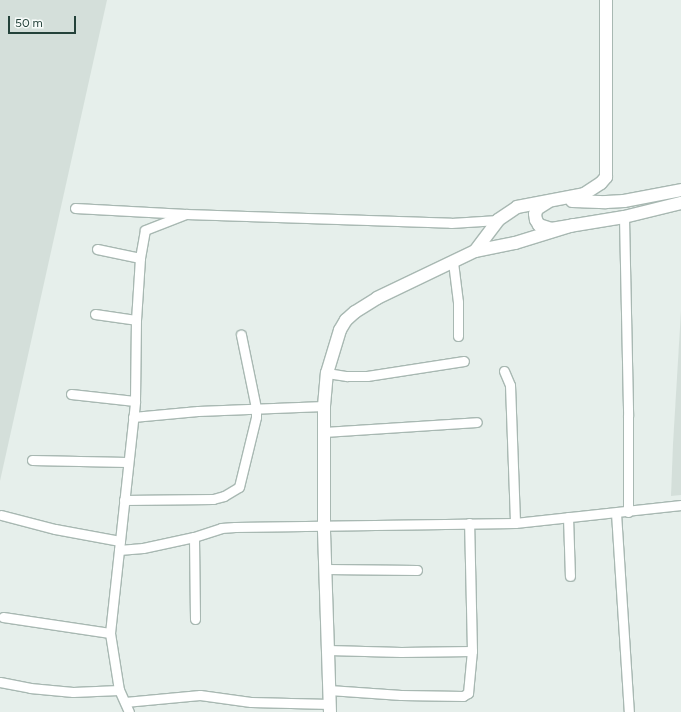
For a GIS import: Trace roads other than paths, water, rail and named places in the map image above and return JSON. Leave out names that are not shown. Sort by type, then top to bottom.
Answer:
[{"type":"street","points":[[475,251],[498,220],[517,207],[584,194],[601,183],[606,177],[606,0]]},
{"type":"street","points":[[681,190],[646,197],[606,202],[553,199],[537,209],[535,214],[539,225],[551,229],[624,217],[681,203]]},
{"type":"street","points":[[75,208],[186,214],[451,223],[498,220]]},
{"type":"street","points":[[129,712],[120,690],[110,633],[120,546],[127,462],[135,401],[136,320],[140,258],[145,230],[186,214]]},
{"type":"street","points":[[624,217],[628,416],[628,512]]},
{"type":"street","points":[[124,702],[200,695],[251,702],[330,708],[324,527],[324,406],[327,373],[340,330],[346,320],[355,312],[377,298],[475,251],[515,243],[573,225]]},
{"type":"street","points":[[97,249],[140,258]]},
{"type":"street","points":[[453,262],[458,302],[458,336]]},
{"type":"street","points":[[94,314],[136,320]]},
{"type":"street","points":[[124,500],[200,500],[224,496],[239,488],[254,430],[256,408],[241,335]]},
{"type":"street","points":[[327,373],[347,376],[367,376],[464,361]]},
{"type":"street","points":[[504,371],[510,385],[515,523]]},
{"type":"street","points":[[72,394],[135,401]]},
{"type":"street","points":[[133,416],[256,408],[324,406]]},
{"type":"street","points":[[324,432],[477,422]]},
{"type":"street","points":[[32,460],[127,462]]},
{"type":"street","points":[[1,515],[120,546],[143,548],[194,537],[220,528],[515,523],[628,512],[681,505]]},
{"type":"street","points":[[616,513],[628,712]]},
{"type":"street","points":[[568,517],[570,576]]},
{"type":"street","points":[[329,690],[401,694],[466,695],[469,691],[472,652],[468,523]]},
{"type":"street","points":[[194,537],[195,619]]},
{"type":"street","points":[[326,569],[417,570]]},
{"type":"street","points":[[3,617],[110,633]]},
{"type":"street","points":[[328,650],[472,652]]},
{"type":"street","points":[[0,682],[30,688],[73,692],[120,690]]}]
